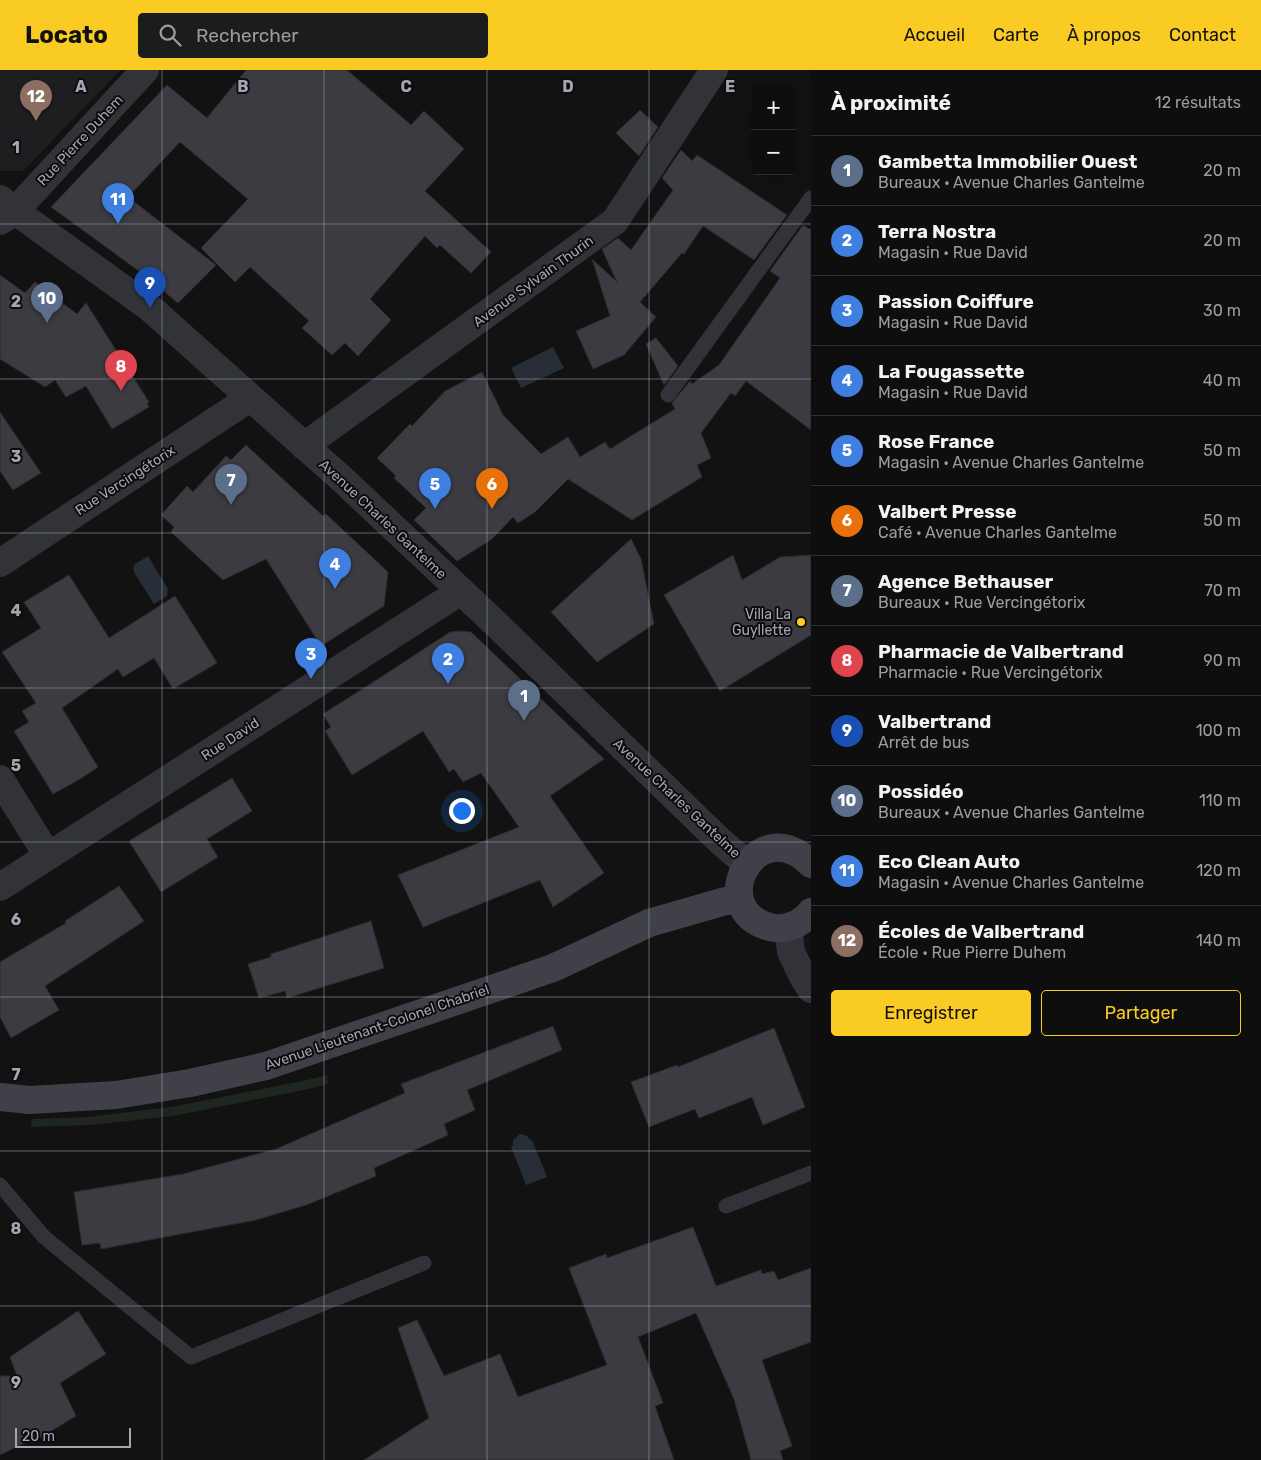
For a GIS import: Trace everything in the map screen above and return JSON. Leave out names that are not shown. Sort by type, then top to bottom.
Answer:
[{"type":"main road","points":[[811,864],[802,854],[788,848],[772,848],[758,854],[746,864],[738,886],[739,898],[745,910],[753,919],[764,925],[776,928],[788,927],[800,922],[811,912]]},
{"type":"main road","name":"Avenue Lieutenant-Colonel Chabriel","points":[[0,1097],[29,1100],[116,1094],[190,1083],[266,1066],[553,968],[649,923],[739,898]]},
{"type":"street","name":"Rue Pierre Duhem","points":[[5,210],[145,70]]},
{"type":"street","name":"Avenue Sylvain Thurin","points":[[304,446],[615,221],[714,70]]},
{"type":"street","name":"Avenue Charles Gantelme","points":[[5,210],[150,308],[343,480],[746,864]]},
{"type":"street","name":"Rue Vercingétorix","points":[[0,563],[250,398]]},
{"type":"street","name":"Rue David","points":[[0,887],[461,591]]},
{"type":"street","points":[[0,779],[48,856]]},
{"type":"street","points":[[788,927],[791,952],[811,989]]},
{"type":"lane","points":[[668,395],[811,198]]},
{"type":"lane","points":[[726,1206],[811,1173]]},
{"type":"lane","points":[[0,1185],[44,1237],[191,1357],[424,1263]]},
{"type":"shaded area","points":[[0,70],[120,70],[23,171],[0,171]]},
{"type":"shaded area","points":[[553,347],[564,368],[521,388],[511,368]]},
{"type":"shaded area","points":[[148,556],[168,589],[167,596],[154,604],[133,568],[135,564]]},
{"type":"shaded area","points":[[327,1075],[328,1084],[173,1116],[91,1125],[31,1127],[32,1119],[88,1117],[171,1107]]},
{"type":"shaded area","points":[[520,1134],[532,1140],[547,1177],[526,1185],[511,1147],[513,1146],[513,1140]]},
{"type":"building","points":[[246,70],[347,70],[411,125],[424,111],[464,149],[425,191],[491,252],[471,273],[440,245],[437,248],[425,236],[370,299],[391,320],[358,356],[345,343],[332,355],[302,328],[309,321],[250,267],[235,282],[201,248],[248,199],[180,142],[128,197],[216,265],[178,303],[143,274],[51,207],[167,85],[207,118]]},
{"type":"building","points":[[640,110],[658,127],[639,156],[616,133]]},
{"type":"building","points":[[681,150],[692,161],[697,155],[787,215],[754,260],[703,226],[684,254],[682,253],[640,302],[656,317],[624,355],[593,369],[576,331],[610,316],[592,259],[617,282],[602,249],[618,238],[631,250],[673,190],[662,178]]},
{"type":"building","points":[[803,225],[811,230],[811,430],[746,381],[735,396],[731,393],[701,433],[711,458],[697,465],[702,477],[632,520],[568,479],[535,512],[518,523],[513,517],[492,539],[457,561],[414,520],[426,508],[394,478],[396,476],[377,458],[410,424],[412,426],[445,391],[482,372],[503,415],[541,454],[568,437],[580,457],[605,442],[610,449],[675,409],[672,403],[690,381],[692,384],[719,365],[780,278],[770,271]]},
{"type":"building","points":[[0,275],[25,293],[35,282],[77,314],[86,303],[149,402],[147,404],[149,407],[112,429],[86,386],[66,397],[55,380],[45,387],[0,359]]},
{"type":"building","points":[[656,338],[678,366],[664,385],[646,344]]},
{"type":"building","points":[[0,412],[41,473],[13,490],[0,471]]},
{"type":"building","points":[[246,445],[323,516],[326,514],[388,572],[384,606],[321,646],[266,559],[223,580],[171,532],[174,527],[161,515],[187,486],[193,492],[226,456],[231,460]]},
{"type":"building","points":[[631,539],[641,559],[654,624],[597,662],[551,612]]},
{"type":"building","points":[[733,555],[742,580],[780,557],[811,555],[811,635],[720,691],[664,595]]},
{"type":"building","points":[[69,575],[109,638],[175,596],[217,663],[173,689],[154,658],[123,677],[118,669],[62,708],[98,767],[53,794],[14,731],[29,722],[22,711],[36,703],[2,652],[41,628],[24,602]]},
{"type":"building","points":[[450,632],[471,632],[604,759],[550,796],[604,873],[553,907],[540,880],[423,927],[398,875],[519,827],[481,773],[463,782],[454,769],[449,772],[423,731],[352,775],[325,731],[331,727],[323,714]]},
{"type":"building","points":[[232,778],[252,811],[207,839],[218,857],[161,892],[129,841]]},
{"type":"building","points":[[119,886],[144,921],[45,986],[59,1010],[11,1038],[0,1017],[0,962],[66,923],[65,921]]},
{"type":"building","points":[[371,921],[384,968],[287,998],[285,991],[259,998],[248,964],[271,957],[271,954]]},
{"type":"building","points":[[553,1026],[562,1050],[467,1090],[475,1110],[444,1124],[448,1135],[374,1168],[376,1176],[309,1204],[256,1220],[101,1249],[100,1243],[82,1245],[74,1192],[183,1174],[276,1149],[405,1093],[401,1084]]},
{"type":"building","points":[[774,1028],[805,1107],[763,1125],[752,1097],[699,1118],[695,1109],[649,1127],[631,1082],[677,1065],[678,1067]]},
{"type":"building","points":[[693,1227],[716,1286],[761,1270],[762,1274],[774,1271],[778,1280],[811,1268],[811,1342],[762,1360],[792,1446],[780,1451],[783,1460],[751,1460],[734,1399],[696,1313],[638,1337],[663,1403],[655,1406],[674,1460],[364,1460],[429,1418],[398,1328],[417,1320],[444,1376],[500,1354],[518,1397],[607,1365],[569,1268],[606,1254],[607,1258]]},
{"type":"building","points":[[78,1311],[106,1354],[60,1383],[76,1416],[33,1442],[26,1442],[0,1455],[0,1376],[17,1376],[10,1357]]},
{"type":"place","name":"Écoles de Valbertrand","points":[[36,121]]},
{"type":"place","name":"Eco Clean Auto","points":[[118,224]]},
{"type":"place","name":"Valbertrand","points":[[150,308]]},
{"type":"place","name":"Possidéo","points":[[47,323]]},
{"type":"place","name":"Pharmacie de Valbertrand","points":[[121,391]]},
{"type":"place","name":"Agence Bethauser","points":[[231,505]]},
{"type":"place","name":"Rose France","points":[[435,509]]},
{"type":"place","name":"Valbert Presse","points":[[492,509]]},
{"type":"place","name":"La Fougassette","points":[[335,589]]},
{"type":"place","name":"Villa La Guyllette","points":[[801,622]]},
{"type":"place","name":"Passion Coiffure","points":[[311,679]]},
{"type":"place","name":"Terra Nostra","points":[[448,684]]},
{"type":"place","name":"Gambetta Immobilier Ouest","points":[[524,721]]}]
